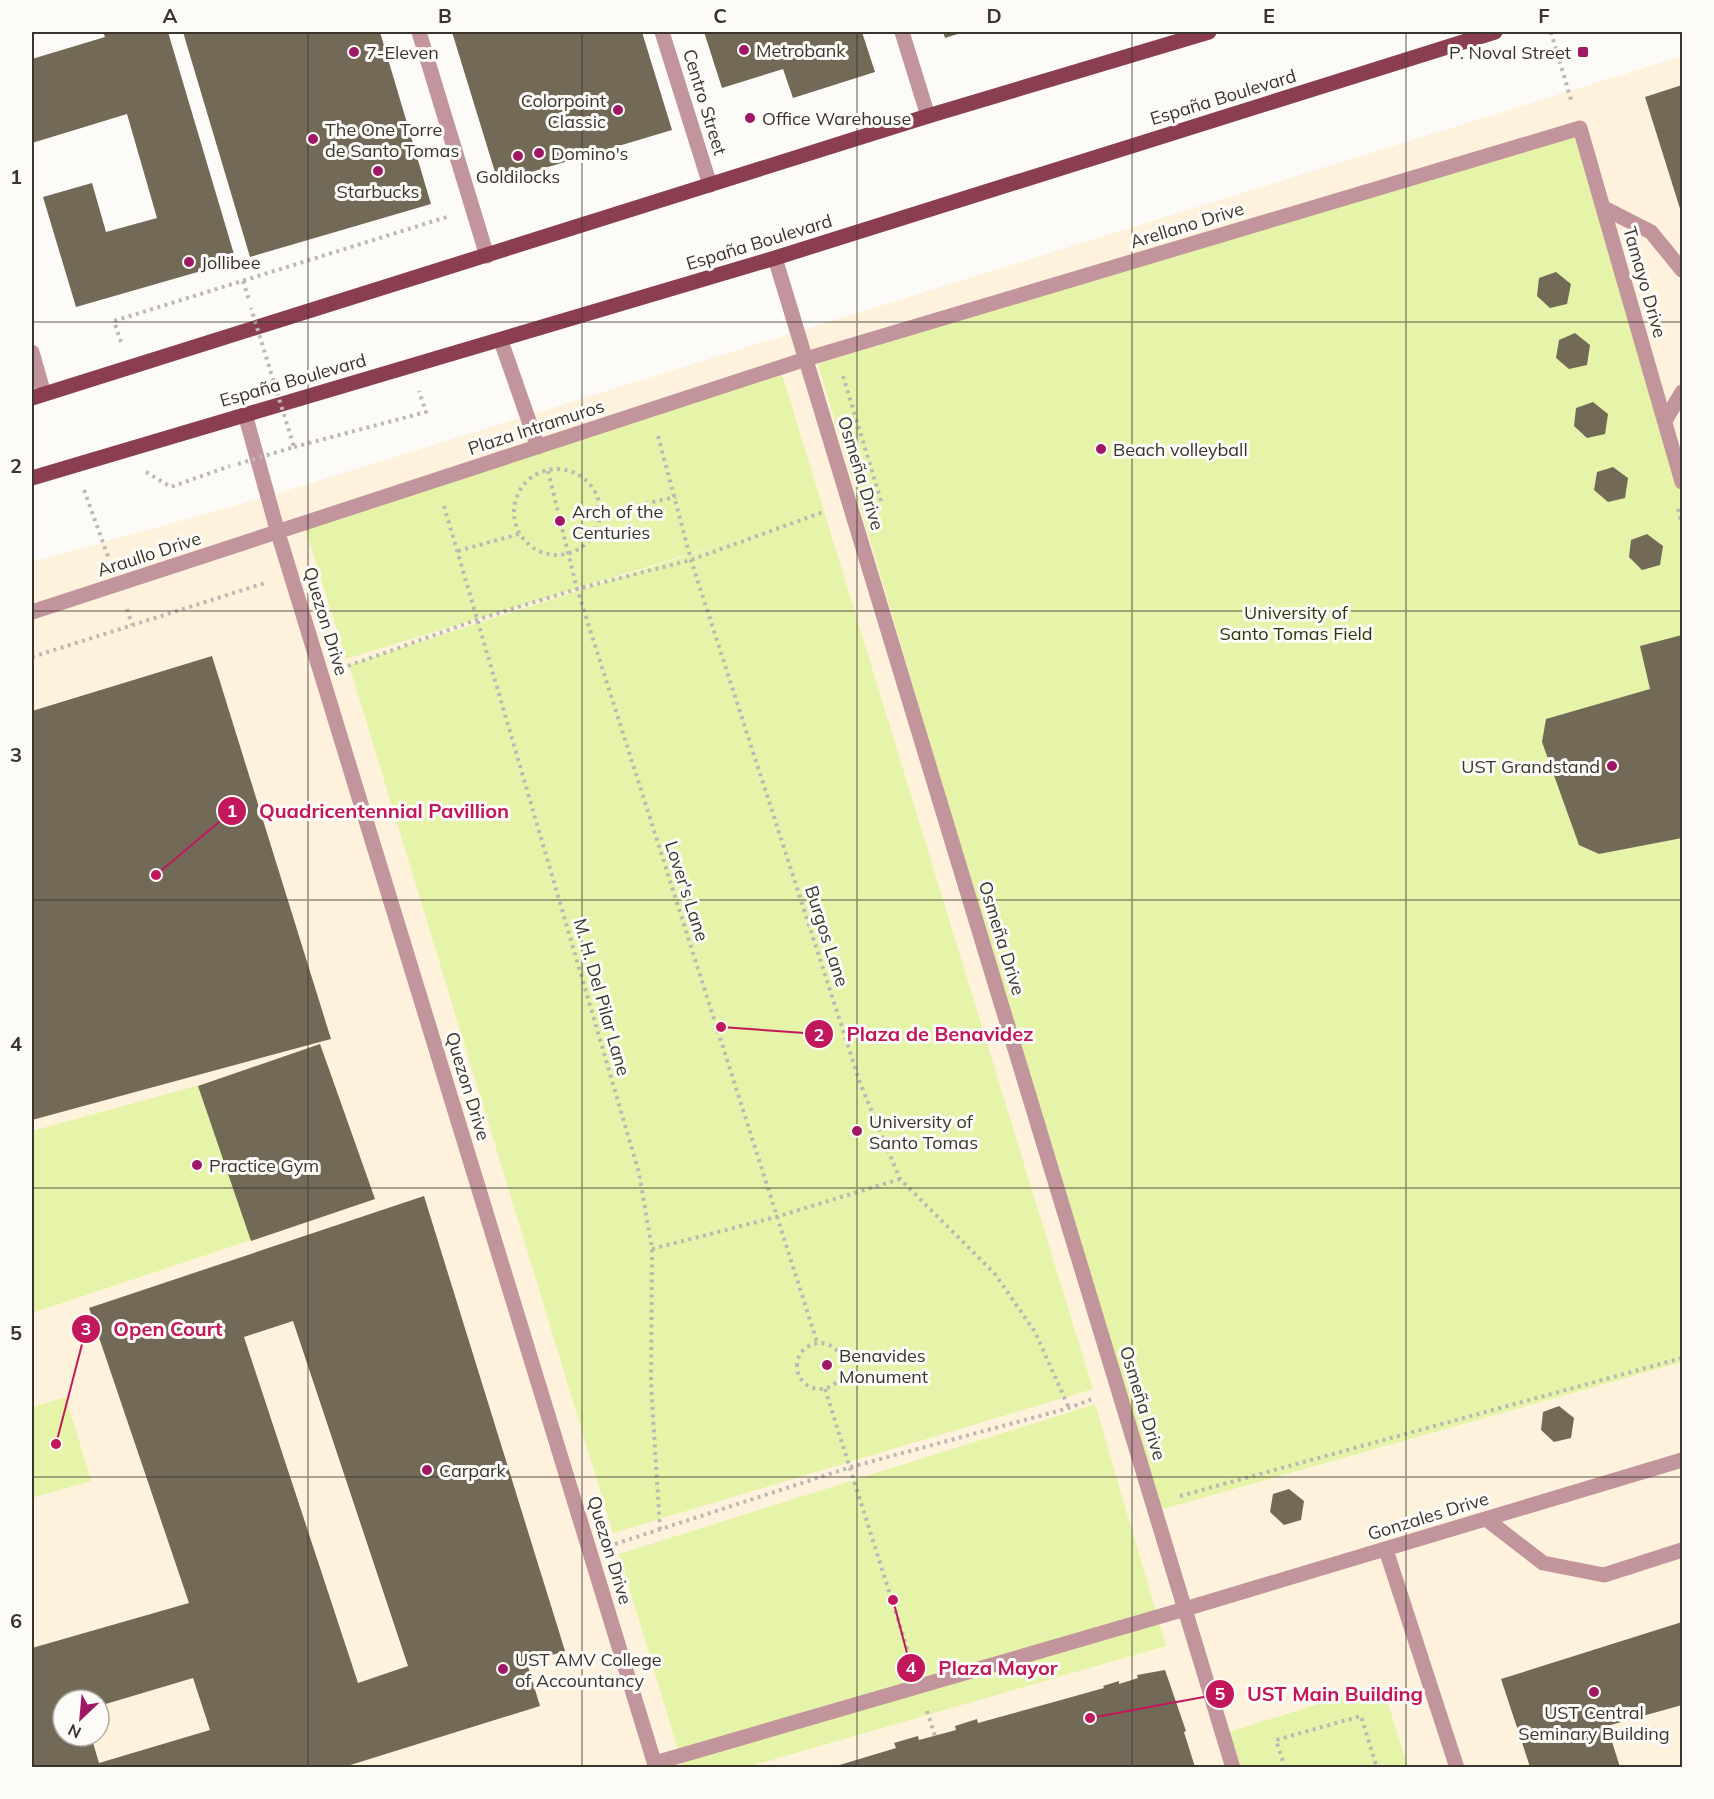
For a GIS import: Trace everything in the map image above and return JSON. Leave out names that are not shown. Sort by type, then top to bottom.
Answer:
[{"type":"main road","points":[[38,396],[928,116],[1209,32]]},
{"type":"main road","name":"España Boulevard","points":[[32,478],[775,258],[1495,32]]},
{"type":"street","points":[[419,32],[487,256]]},
{"type":"street","name":"Centro Street","points":[[662,32],[710,185]]},
{"type":"street","points":[[902,32],[928,116]]},
{"type":"street","name":"Tamayo Drive","points":[[1580,128],[1683,482]]},
{"type":"street","name":"Arellano Drive","points":[[806,359],[1580,128]]},
{"type":"street","points":[[1604,208],[1651,232],[1683,270]]},
{"type":"street","name":"Osmeña Drive","points":[[775,258],[1233,1767]]},
{"type":"street","points":[[501,341],[538,447]]},
{"type":"street","points":[[32,351],[38,396]]},
{"type":"street","name":"Plaza Intramuros","points":[[278,533],[806,359]]},
{"type":"street","points":[[1665,420],[1683,392]]},
{"type":"street","name":"Quezon Drive","points":[[245,414],[278,533],[590,1552],[651,1766]]},
{"type":"street","name":"Araullo Drive","points":[[32,612],[278,533]]},
{"type":"street","name":"Gonzales Drive","points":[[651,1766],[1386,1550],[1683,1460]]},
{"type":"street","points":[[1486,1519],[1543,1563],[1604,1575],[1683,1550]]},
{"type":"street","points":[[1386,1550],[1457,1767]]},
{"type":"path","points":[[1551,32],[1564,76]]},
{"type":"path","points":[[114,321],[473,209]]},
{"type":"path","points":[[243,281],[294,447]]},
{"type":"path","points":[[840,365],[884,514]]},
{"type":"path","points":[[171,487],[294,447],[426,412]]},
{"type":"path","name":"Burgos Lane","points":[[657,432],[691,560],[860,1083],[900,1179],[995,1274],[1035,1332],[1069,1408]]},
{"type":"path","name":"Lover's Lane","points":[[538,447],[543,452],[548,469],[577,589],[776,1217],[818,1342]]},
{"type":"path","points":[[75,465],[132,625]]},
{"type":"path","points":[[548,469],[566,470],[585,479],[596,494],[601,513],[595,534],[589,542],[568,554],[553,556],[540,552],[519,534],[514,521],[513,506],[518,492],[531,477],[548,469]]},
{"type":"path","name":"M. H. Del Pilar Lane","points":[[442,496],[639,1173],[652,1249],[651,1384],[660,1528]]},
{"type":"path","points":[[601,513],[676,497]]},
{"type":"path","points":[[1676,503],[1683,525]]},
{"type":"path","points":[[322,675],[479,619],[577,589],[691,560],[849,504]]},
{"type":"path","points":[[458,551],[519,534]]},
{"type":"path","points":[[32,657],[291,574]]},
{"type":"path","points":[[652,1249],[776,1217],[900,1179]]},
{"type":"path","points":[[818,1342],[833,1346],[842,1358],[844,1366],[839,1380],[825,1389],[818,1389],[803,1383],[796,1370],[799,1355],[810,1344],[818,1342]]},
{"type":"path","points":[[1176,1485],[1179,1496],[1683,1358]]},
{"type":"path","points":[[825,1389],[935,1736]]},
{"type":"path","points":[[590,1552],[851,1467],[1069,1408],[1118,1389]]},
{"type":"path","points":[[1285,1767],[1276,1740],[1361,1716],[1377,1767]]},
{"type":"shaded area","name":"University of Santo Tomas","points":[[1682,56],[1682,1767],[32,1768],[32,562],[269,496]]},
{"type":"green space","name":"University of Santo Tomas Field","points":[[1580,128],[1682,482],[1682,1362],[1156,1511],[818,364]]},
{"type":"green space","points":[[782,374],[1093,1389],[613,1533],[349,665],[735,540],[346,659],[303,521]]},
{"type":"green space","name":"Practice Gym","points":[[323,1051],[375,1199],[32,1313],[32,1131]]},
{"type":"green space","points":[[66,1397],[91,1481],[32,1498],[32,1407]]},
{"type":"green space","points":[[1095,1404],[1166,1646],[747,1767],[683,1767],[619,1554]]},
{"type":"green space","points":[[1382,1684],[1408,1767],[1241,1767],[1229,1732]]},
{"type":"building","points":[[103,32],[168,32],[236,261],[76,307],[43,197],[92,183],[106,232],[157,218],[127,114],[32,143],[32,59],[105,37]]},
{"type":"building","name":"The One Torre de Santo Tomas","points":[[183,32],[380,32],[431,204],[250,257]]},
{"type":"building","points":[[452,32],[642,32],[672,130],[498,182]]},
{"type":"building","points":[[704,32],[862,32],[875,72],[793,98],[783,69],[722,88]]},
{"type":"building","points":[[943,32],[964,32],[945,38]]},
{"type":"building","points":[[1682,85],[1682,215],[1645,97]]},
{"type":"building","points":[[1556,272],[1571,284],[1567,304],[1550,308],[1537,296],[1539,278]]},
{"type":"building","points":[[1575,333],[1590,345],[1587,365],[1569,369],[1556,358],[1559,340]]},
{"type":"building","points":[[1593,402],[1608,414],[1605,434],[1587,438],[1574,426],[1576,408]]},
{"type":"building","points":[[1613,467],[1628,478],[1625,498],[1608,502],[1594,490],[1597,472]]},
{"type":"building","points":[[1647,534],[1663,546],[1660,565],[1642,570],[1629,557],[1631,540]]},
{"type":"building","name":"UST Grandstand","points":[[1682,635],[1682,838],[1599,854],[1579,845],[1542,742],[1546,719],[1650,689],[1640,646]]},
{"type":"building","points":[[212,656],[331,1039],[32,1120],[32,711]]},
{"type":"building","points":[[320,1044],[375,1199],[251,1241],[198,1086]]},
{"type":"building","name":"Carpark","points":[[424,1196],[565,1651],[527,1663],[540,1706],[344,1767],[32,1767],[32,1648],[189,1603],[89,1308]],"holes":[[[293,1321],[408,1666],[358,1683],[244,1337]],[[193,1678],[210,1730],[99,1763],[95,1748],[51,1748],[51,1688],[111,1688],[111,1702]]]},
{"type":"building","points":[[1559,1406],[1574,1418],[1571,1438],[1554,1442],[1541,1430],[1543,1412]]},
{"type":"building","points":[[1289,1489],[1304,1501],[1301,1520],[1284,1525],[1270,1512],[1273,1494]]},
{"type":"building","name":"UST Central Seminary Building","points":[[1682,1622],[1682,1705],[1607,1726],[1620,1767],[1530,1767],[1501,1679]]},
{"type":"building","points":[[1165,1670],[1186,1731],[1184,1732],[1195,1767],[833,1767],[896,1748],[894,1743],[918,1736],[919,1740],[956,1730],[955,1726],[977,1719],[978,1723],[1104,1688],[1103,1686],[1119,1681],[1119,1684],[1138,1678],[1137,1675]]},
{"type":"place","name":"Metrobank","points":[[744,50]]},
{"type":"place","name":"7-Eleven","points":[[354,52]]},
{"type":"place","name":"P. Noval Street","points":[[1583,52]]},
{"type":"place","name":"Colorpoint Classic","points":[[618,110]]},
{"type":"place","name":"Office Warehouse","points":[[750,118]]},
{"type":"place","name":"The One Torre de Santo Tomas","points":[[313,139]]},
{"type":"place","name":"Domino's","points":[[539,153]]},
{"type":"place","name":"Goldilocks","points":[[518,156]]},
{"type":"place","name":"Starbucks","points":[[378,171]]},
{"type":"place","name":"Jollibee","points":[[189,262]]},
{"type":"place","name":"Beach volleyball","points":[[1101,449]]},
{"type":"place","name":"Arch of the Centuries","points":[[560,521]]},
{"type":"place","name":"UST Grandstand","points":[[1612,766]]},
{"type":"place","name":"Quadricentennial Pavillion","points":[[156,875]]},
{"type":"place","name":"Plaza de Benavidez","points":[[721,1027]]},
{"type":"place","name":"University of Santo Tomas","points":[[857,1131]]},
{"type":"place","name":"Practice Gym","points":[[197,1165]]},
{"type":"place","name":"Benavides Monument","points":[[827,1365]]},
{"type":"place","name":"Open Court","points":[[56,1444]]},
{"type":"place","name":"Carpark","points":[[427,1470]]},
{"type":"place","name":"Plaza Mayor","points":[[893,1600]]},
{"type":"place","name":"UST AMV College of Accountancy","points":[[503,1669]]},
{"type":"place","name":"UST Central Seminary Building","points":[[1594,1692]]},
{"type":"place","name":"UST Main Building","points":[[1090,1718]]}]
